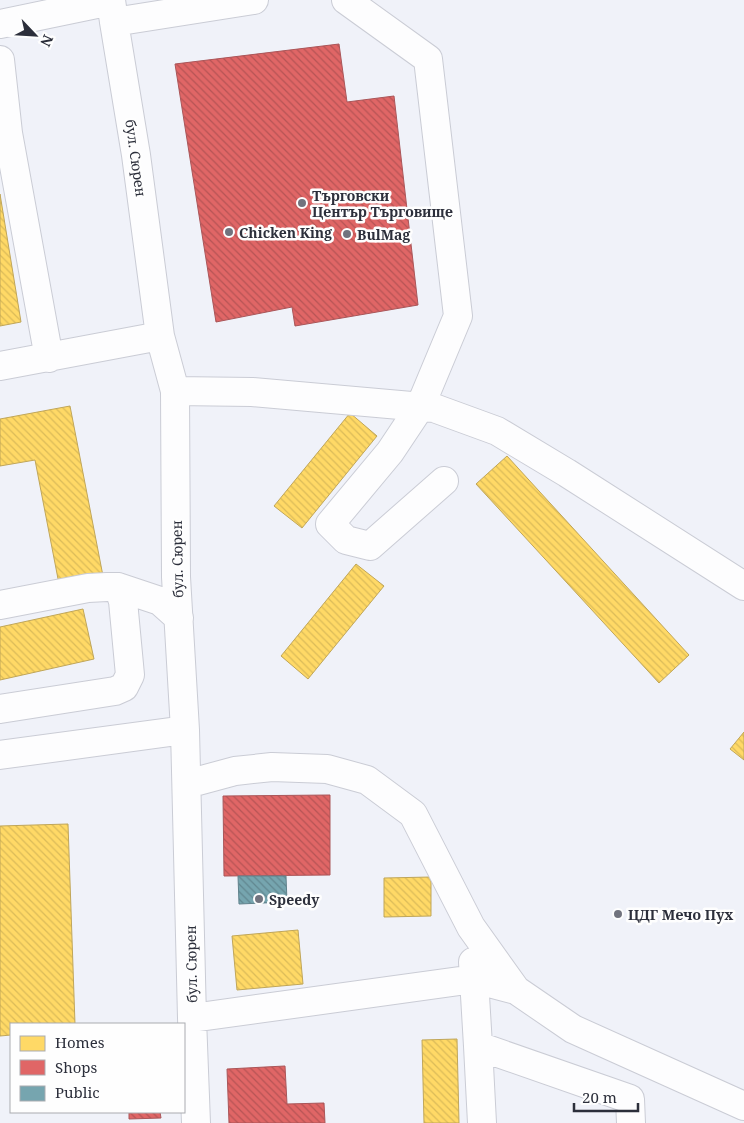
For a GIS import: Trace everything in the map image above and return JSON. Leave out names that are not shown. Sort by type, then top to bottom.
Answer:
[{"type":"street","points":[[0,24],[112,8],[254,0]]},
{"type":"street","points":[[346,0],[428,59],[458,316],[420,407],[390,452],[330,524],[346,540],[370,546],[444,481]]},
{"type":"street","name":"бул. Сюрен","points":[[112,8],[136,154],[160,336],[175,391],[176,577],[187,784],[196,1123]]},
{"type":"street","points":[[0,60],[4,133],[49,358]]},
{"type":"street","points":[[0,366],[160,336]]},
{"type":"street","points":[[175,391],[252,392],[434,408],[497,431],[567,473],[744,586]]},
{"type":"street","points":[[0,709],[114,691],[124,687],[130,675],[123,601],[118,587]]},
{"type":"street","points":[[0,605],[88,588],[118,587],[160,601],[179,618]]},
{"type":"street","points":[[0,755],[185,730]]},
{"type":"street","points":[[187,784],[236,771],[272,767],[327,769],[367,780],[413,814],[471,928],[516,990],[573,1029],[744,1106]]},
{"type":"street","points":[[471,928],[482,1123]]},
{"type":"street","points":[[192,1018],[474,979],[516,990]]},
{"type":"street","points":[[478,1046],[630,1099],[631,1123]]},
{"type":"building: Homes","points":[[0,194],[21,322],[0,326]]},
{"type":"building: Homes","points":[[70,406],[103,576],[59,584],[35,460],[0,466],[0,419]]},
{"type":"building: Homes","points":[[350,413],[377,436],[302,528],[274,506]]},
{"type":"building: Homes","points":[[507,456],[689,655],[659,683],[476,484]]},
{"type":"building: Homes","points":[[356,564],[384,586],[308,679],[281,656]]},
{"type":"building: Homes","points":[[83,609],[94,659],[0,680],[0,627]]},
{"type":"building: Homes","points":[[744,732],[744,760],[730,749]]},
{"type":"building: Homes","points":[[68,824],[75,1023],[10,1023],[10,1035],[0,1036],[0,826]]},
{"type":"building: Homes","points":[[431,877],[431,916],[384,917],[384,878]]},
{"type":"building: Homes","points":[[298,930],[303,984],[237,990],[232,936]]},
{"type":"building: Homes","points":[[457,1039],[459,1123],[424,1123],[422,1040]]},
{"type":"building: Shops","name":"Търговски Център Търговище","points":[[339,44],[347,102],[394,96],[418,305],[295,326],[292,307],[216,322],[175,64]]},
{"type":"building: Shops","points":[[330,795],[330,875],[224,876],[223,796]]},
{"type":"building: Shops","points":[[285,1066],[287,1104],[324,1103],[325,1123],[229,1123],[227,1069]]},
{"type":"building: Shops","points":[[129,1113],[160,1113],[161,1118],[129,1119]]},
{"type":"building: Public","points":[[238,876],[286,876],[287,902],[239,904]]},
{"type":"place","name":"Търговски Център Търговище","points":[[302,203]]},
{"type":"place","name":"Chicken King","points":[[229,232]]},
{"type":"place","name":"BulMag","points":[[347,234]]},
{"type":"place","name":"Speedy","points":[[259,899]]},
{"type":"place","name":"ЦДГ Мечо Пух","points":[[618,914]]}]
